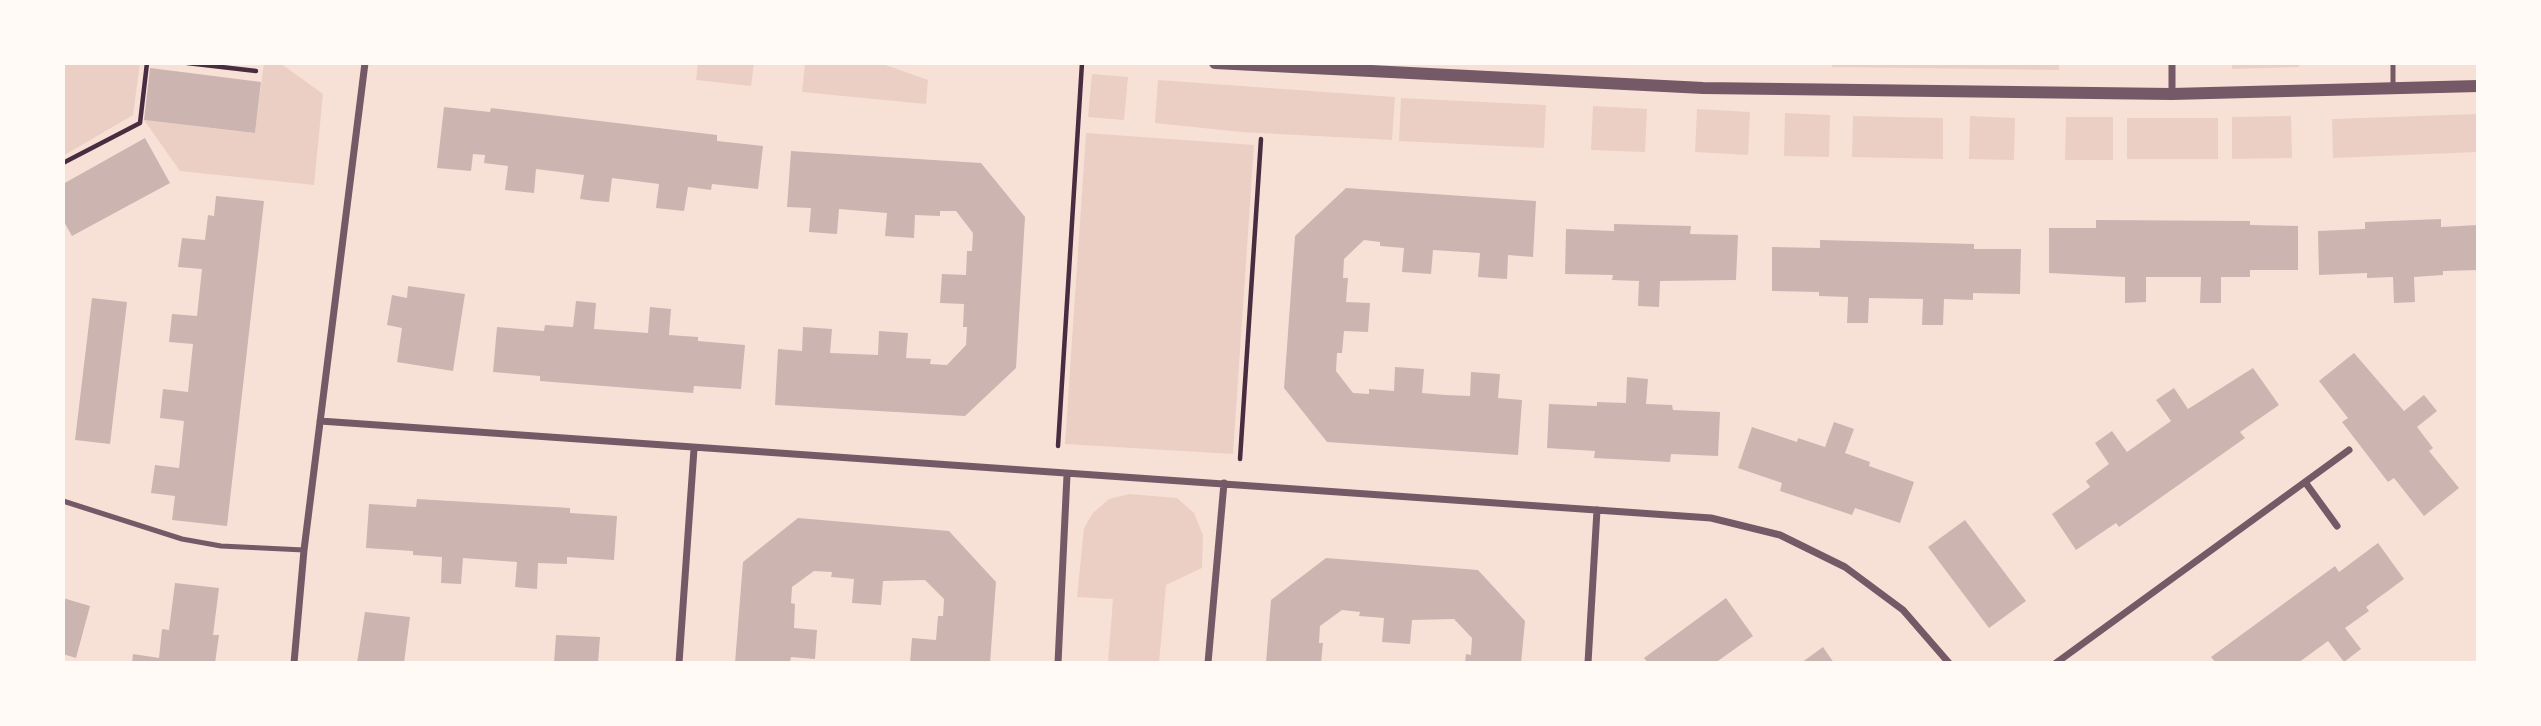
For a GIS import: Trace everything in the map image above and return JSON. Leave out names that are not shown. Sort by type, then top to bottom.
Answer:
[{"type":"street","points":[[294,663],[304,550],[365,63]]},
{"type":"street","points":[[1215,63],[1703,88],[2172,94],[2478,86]]},
{"type":"street","points":[[2172,63],[2172,94]]},
{"type":"street","points":[[320,421],[1068,475],[1675,513],[1723,520],[1780,534],[1845,567],[1903,610],[1949,663]]},
{"type":"street","points":[[679,663],[694,449]]},
{"type":"street","points":[[2056,663],[2349,450]]},
{"type":"street","points":[[1058,663],[1068,475]]},
{"type":"street","points":[[2305,482],[2337,526]]},
{"type":"street","points":[[1208,663],[1224,484]]},
{"type":"street","points":[[1588,663],[1597,510]]},
{"type":"lane","points":[[2393,63],[2393,89]]},
{"type":"lane","points":[[63,501],[182,539],[221,546],[304,550]]},
{"type":"path","points":[[63,163],[140,123],[147,63]]},
{"type":"path","points":[[187,63],[257,71]]},
{"type":"path","points":[[1055,474],[1082,63]]},
{"type":"path","points":[[1238,484],[1261,139]]},
{"type":"shaded area","points":[[63,63],[140,63],[133,115],[63,156]]},
{"type":"shaded area","points":[[264,63],[280,63],[323,94],[314,185],[180,171],[144,120],[255,133]]},
{"type":"shaded area","points":[[698,63],[754,63],[751,86],[696,80]]},
{"type":"shaded area","points":[[805,63],[880,63],[928,80],[926,104],[802,92]]},
{"type":"shaded area","points":[[1832,63],[2059,63],[2059,70],[1832,67]]},
{"type":"shaded area","points":[[2232,63],[2299,63],[2299,67],[2232,69]]},
{"type":"shaded area","points":[[1092,74],[1128,77],[1124,120],[1088,117]]},
{"type":"shaded area","points":[[1158,80],[1395,97],[1392,140],[1241,132],[1155,123]]},
{"type":"shaded area","points":[[1401,98],[1546,105],[1544,148],[1399,141]]},
{"type":"shaded area","points":[[1593,106],[1647,109],[1645,152],[1591,150]]},
{"type":"shaded area","points":[[1697,109],[1750,112],[1748,155],[1695,152]]},
{"type":"shaded area","points":[[1785,113],[1830,115],[1829,157],[1784,156]]},
{"type":"shaded area","points":[[2478,114],[2478,152],[2333,158],[2332,119]]},
{"type":"shaded area","points":[[1853,116],[1943,118],[1943,159],[1852,157]]},
{"type":"shaded area","points":[[1970,116],[2015,118],[2014,160],[1969,159]]},
{"type":"shaded area","points":[[2291,116],[2292,158],[2232,159],[2232,117]]},
{"type":"shaded area","points":[[2066,117],[2113,117],[2113,160],[2065,160]]},
{"type":"shaded area","points":[[2127,118],[2218,118],[2218,159],[2127,159]]},
{"type":"shaded area","points":[[1086,133],[1254,145],[1233,454],[1065,444]]},
{"type":"shaded area","points":[[1129,494],[1177,498],[1194,513],[1203,535],[1202,568],[1166,585],[1159,663],[1108,663],[1113,599],[1077,597],[1084,528],[1093,513],[1109,499]]},
{"type":"building","points":[[150,68],[261,82],[255,133],[144,120]]},
{"type":"building","points":[[444,107],[490,112],[491,108],[717,135],[717,141],[763,146],[758,189],[712,184],[711,190],[688,187],[684,211],[656,208],[659,184],[612,178],[609,202],[595,201],[580,199],[584,175],[536,169],[534,193],[505,190],[508,166],[484,163],[485,155],[473,154],[471,171],[437,168]]},
{"type":"building","points":[[145,138],[170,183],[72,236],[63,220],[63,184]]},
{"type":"building","points":[[791,151],[981,163],[1025,217],[1016,368],[965,416],[775,405],[778,349],[802,351],[803,327],[832,329],[830,353],[878,355],[879,331],[908,333],[906,358],[931,359],[930,364],[947,365],[966,345],[967,327],[963,327],[964,304],[940,303],[942,274],[966,275],[967,251],[972,251],[973,233],[956,211],[940,211],[940,216],[915,215],[914,238],[885,236],[887,213],[839,209],[837,234],[809,232],[811,208],[787,207]]},
{"type":"building","points":[[1346,188],[1536,201],[1533,257],[1508,255],[1507,279],[1478,277],[1480,253],[1433,250],[1431,274],[1402,272],[1404,248],[1380,246],[1380,242],[1364,240],[1344,259],[1343,278],[1348,278],[1346,302],[1370,303],[1368,332],[1344,331],[1342,353],[1337,353],[1336,371],[1353,393],[1369,394],[1369,389],[1394,391],[1395,367],[1424,369],[1422,393],[1445,395],[1470,396],[1471,372],[1500,374],[1498,398],[1522,400],[1518,455],[1327,442],[1284,388],[1295,236]]},
{"type":"building","points":[[216,196],[264,201],[227,526],[172,520],[175,496],[151,493],[155,465],[179,468],[184,421],[160,418],[163,389],[188,392],[193,344],[169,342],[172,314],[197,316],[202,269],[178,267],[182,238],[205,240],[208,215],[214,216]]},
{"type":"building","points":[[2441,219],[2441,227],[2478,225],[2478,270],[2443,271],[2443,275],[2414,277],[2415,302],[2394,303],[2393,277],[2367,278],[2367,273],[2319,275],[2318,231],[2365,229],[2365,222]]},
{"type":"building","points":[[2096,220],[2250,221],[2250,225],[2298,226],[2298,270],[2250,270],[2250,277],[2221,277],[2221,303],[2200,303],[2201,277],[2146,277],[2146,302],[2125,303],[2125,277],[2049,273],[2049,228],[2096,228]]},
{"type":"building","points":[[1614,224],[1691,226],[1690,234],[1738,235],[1736,280],[1660,281],[1659,307],[1638,306],[1639,281],[1612,280],[1613,275],[1565,274],[1566,229],[1614,231]]},
{"type":"building","points":[[1820,240],[1974,244],[1974,249],[2021,249],[2020,294],[1973,293],[1973,300],[1944,299],[1943,325],[1922,325],[1923,299],[1869,298],[1868,323],[1847,323],[1848,297],[1819,296],[1819,292],[1772,291],[1772,247],[1820,248]]},
{"type":"building","points":[[408,286],[465,294],[453,371],[397,362],[402,328],[387,325],[392,295],[407,298]]},
{"type":"building","points":[[92,298],[127,302],[110,444],[75,440]]},
{"type":"building","points":[[576,301],[596,303],[594,329],[648,333],[650,307],[671,309],[669,335],[698,337],[698,341],[745,345],[741,389],[694,386],[693,393],[540,381],[540,376],[493,372],[497,327],[544,331],[545,325],[573,327]]},
{"type":"building","points":[[2354,353],[2404,411],[2424,395],[2437,411],[2417,427],[2433,448],[2429,451],[2459,488],[2424,516],[2394,478],[2388,482],[2342,422],[2348,418],[2319,381]]},
{"type":"building","points":[[2253,368],[2279,405],[2240,432],[2245,438],[2119,527],[2116,523],[2076,550],[2052,514],[2090,487],[2086,481],[2109,464],[2095,443],[2112,431],[2127,452],[2171,421],[2156,400],[2174,388],[2188,409]]},
{"type":"building","points":[[1627,377],[1648,379],[1646,404],[1672,405],[1673,410],[1720,412],[1718,456],[1671,454],[1670,462],[1594,458],[1595,451],[1547,448],[1549,404],[1597,406],[1597,402],[1626,403]]},
{"type":"building","points":[[1834,422],[1854,429],[1845,453],[1870,462],[1869,466],[1914,482],[1900,523],[1855,508],[1852,515],[1780,491],[1782,483],[1738,468],[1752,427],[1797,442],[1798,438],[1825,447]]},
{"type":"building","points":[[417,499],[570,508],[570,513],[617,516],[614,560],[567,557],[567,564],[538,563],[537,589],[515,587],[517,562],[463,558],[461,584],[441,583],[442,557],[413,555],[413,551],[366,548],[369,504],[416,507]]},
{"type":"building","points":[[798,518],[949,531],[996,582],[990,663],[910,663],[912,638],[936,640],[938,616],[943,616],[944,599],[925,580],[883,581],[881,605],[852,603],[854,579],[831,577],[832,572],[814,571],[792,587],[791,603],[795,604],[794,628],[817,630],[815,659],[791,657],[790,663],[735,663],[743,562]]},
{"type":"building","points":[[1965,520],[2026,601],[1989,628],[1928,547]]},
{"type":"building","points":[[2378,543],[2404,579],[2366,607],[2369,611],[2345,628],[2361,649],[2344,662],[2328,641],[2298,663],[2216,663],[2211,657],[2335,566],[2339,572]]},
{"type":"building","points":[[1326,558],[1478,570],[1525,621],[1521,663],[1465,663],[1466,654],[1471,655],[1472,638],[1454,619],[1412,620],[1410,644],[1382,642],[1384,618],[1359,616],[1360,612],[1342,610],[1320,626],[1319,643],[1323,643],[1321,663],[1266,663],[1271,600]]},
{"type":"building","points":[[175,583],[219,588],[213,635],[219,635],[215,663],[132,663],[133,654],[159,658],[162,629],[169,630]]},
{"type":"building","points":[[63,598],[90,606],[76,658],[63,654]]},
{"type":"building","points":[[1726,598],[1753,636],[1715,663],[1648,663],[1644,658]]},
{"type":"building","points":[[365,612],[410,617],[404,663],[357,663]]},
{"type":"building","points":[[556,635],[600,637],[598,663],[554,663]]},
{"type":"building","points":[[1823,647],[1834,663],[1801,663]]}]
